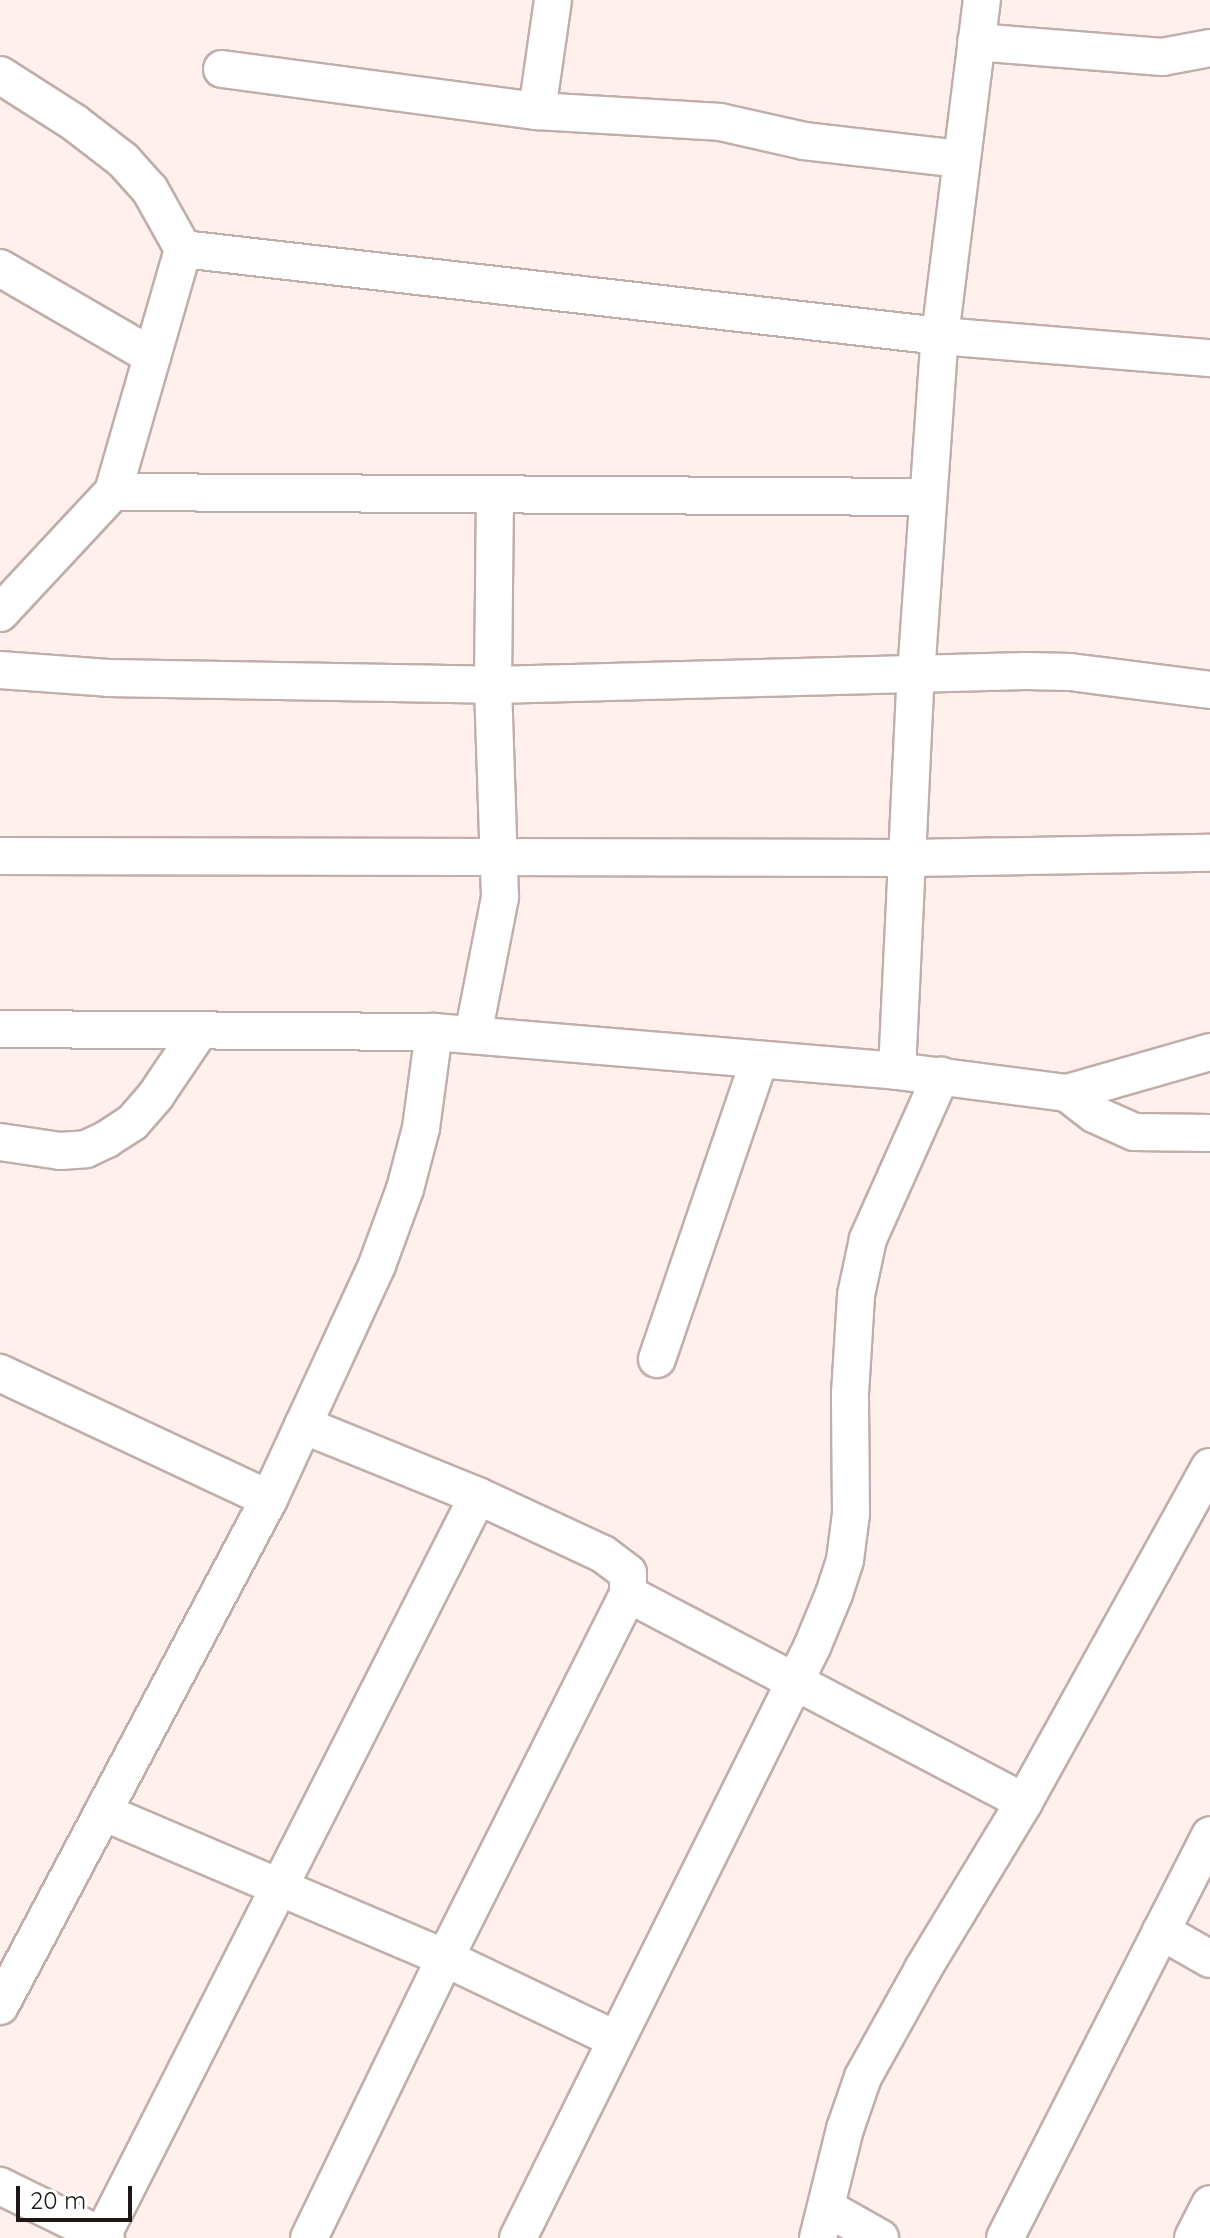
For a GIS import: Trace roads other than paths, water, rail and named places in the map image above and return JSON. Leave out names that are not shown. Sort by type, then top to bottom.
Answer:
[{"type":"street","points":[[537,111],[553,0]]},
{"type":"street","points":[[897,1071],[927,497],[959,159],[982,0]]},
{"type":"street","points":[[976,42],[1162,57],[1210,48]]},
{"type":"street","points":[[222,69],[537,111],[720,122],[804,141],[959,159]]},
{"type":"street","points":[[0,75],[75,123],[123,160],[150,190],[183,249],[113,492],[0,613]]},
{"type":"street","points":[[183,249],[940,336],[1210,358]]},
{"type":"street","points":[[0,268],[152,356]]},
{"type":"street","points":[[113,492],[927,497]]},
{"type":"street","points":[[473,1035],[497,926],[500,855],[493,685],[495,495]]},
{"type":"street","points":[[0,670],[108,678],[493,685],[1070,672],[1210,690]]},
{"type":"street","points":[[0,856],[910,858],[1210,853]]},
{"type":"street","points":[[0,1029],[434,1032],[897,1071],[1067,1093],[1210,1052]]},
{"type":"street","points":[[0,1142],[60,1151],[86,1149],[107,1139],[132,1123],[156,1095],[200,1030]]},
{"type":"street","points":[[0,2006],[11,1958],[103,1812],[269,1499],[377,1265],[405,1189],[421,1128],[434,1032]]},
{"type":"street","points":[[657,1359],[759,1061]]},
{"type":"street","points":[[518,2238],[812,1647],[845,1560],[851,1514],[850,1394],[856,1295],[868,1239],[941,1076]]},
{"type":"street","points":[[1067,1093],[1094,1114],[1134,1132],[1210,1133]]},
{"type":"street","points":[[0,1373],[269,1499]]},
{"type":"street","points":[[303,1425],[478,1496],[618,1563],[628,1573],[628,1594],[445,1958],[309,2238]]},
{"type":"street","points":[[880,2238],[822,2223],[845,2129],[863,2077],[923,1969],[1024,1802],[1210,1467]]},
{"type":"street","points":[[0,2186],[103,2237],[478,1496]]},
{"type":"street","points":[[628,1594],[794,1684],[1024,1802]]},
{"type":"street","points":[[103,1812],[445,1958],[615,2039]]},
{"type":"street","points":[[1005,2238],[1210,1835]]},
{"type":"street","points":[[1161,1931],[1210,1959]]},
{"type":"street","points":[[1193,2238],[1210,2204]]}]
